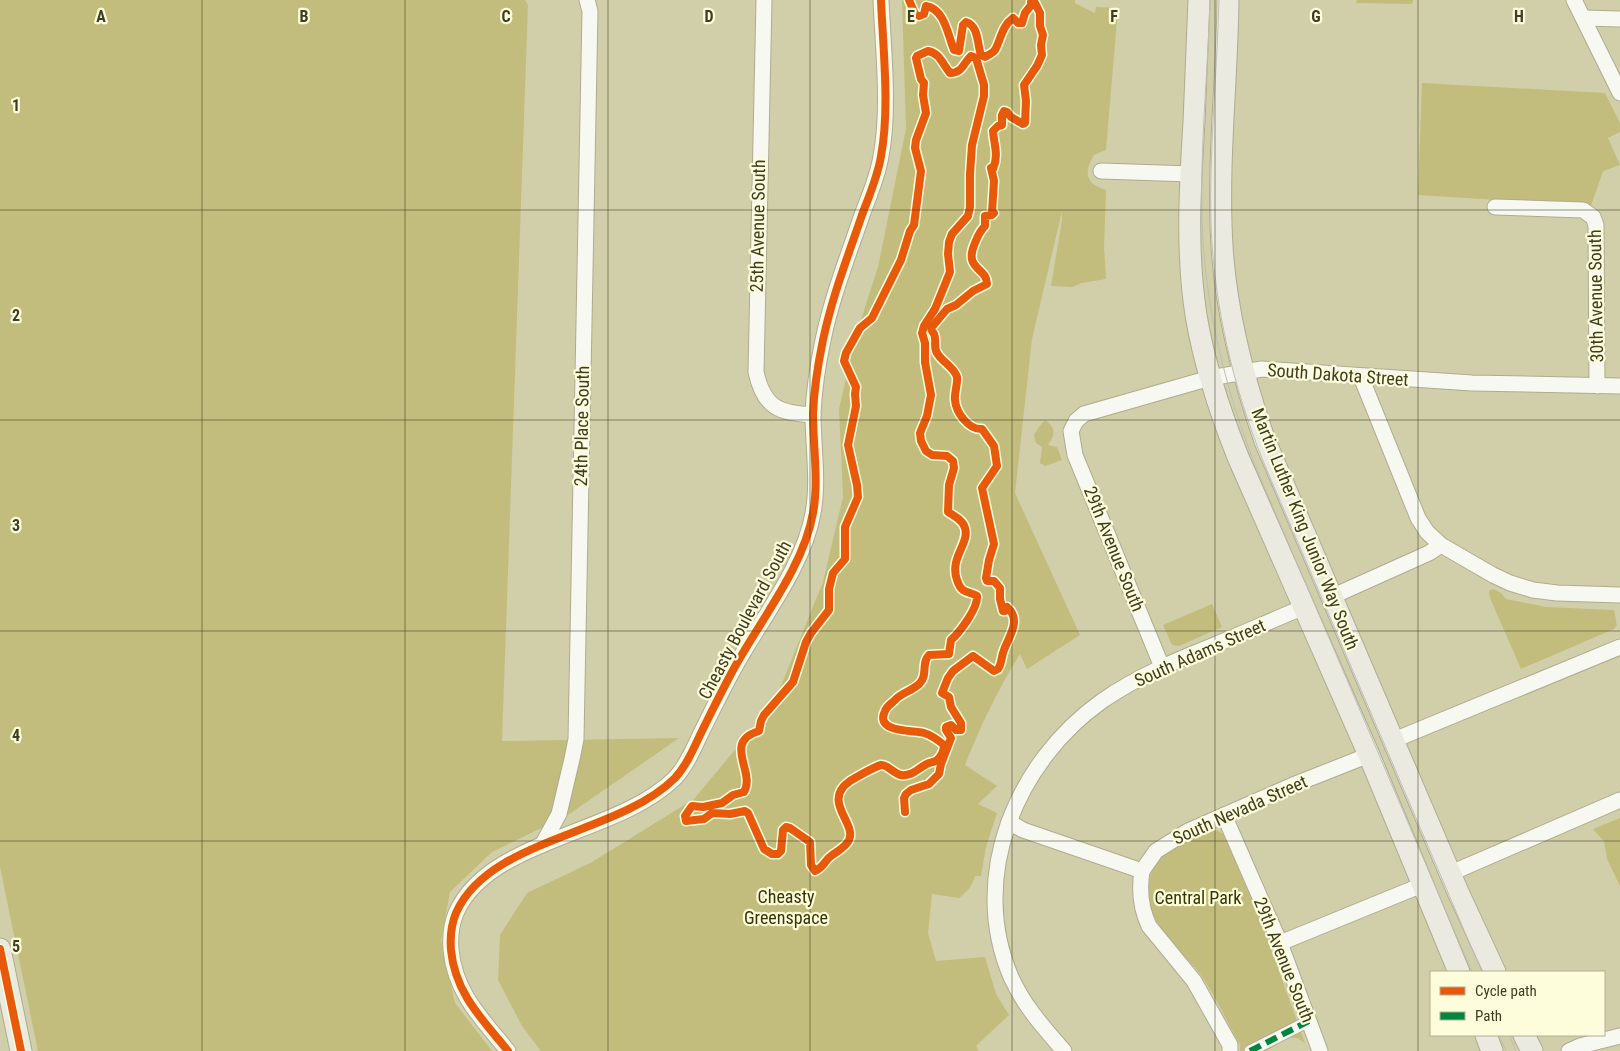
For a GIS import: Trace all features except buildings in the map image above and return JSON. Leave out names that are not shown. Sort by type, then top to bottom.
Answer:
[{"type":"main road","name":"Martin Luther King Junior Way South","points":[[1199,0],[1190,174],[1190,255],[1196,316],[1210,378],[1238,457],[1369,755],[1459,971]]},
{"type":"main road","name":"Martin Luther King Junior Way South","points":[[1228,0],[1221,192],[1222,245],[1231,315],[1243,372],[1265,441],[1450,873],[1495,971]]},
{"type":"main road","points":[[0,949],[21,1051]]},
{"type":"main road","points":[[1486,1036],[1492,1051]]},
{"type":"main road","points":[[1524,1036],[1532,1051]]},
{"type":"street","name":"25th Avenue South","points":[[764,0],[756,372],[759,385],[771,404],[782,412],[813,415]]},
{"type":"street","name":"Cheasty Boulevard South","points":[[508,1051],[466,998],[457,979],[452,962],[451,940],[452,927],[457,911],[481,880],[506,863],[542,845],[634,808],[677,776],[690,755],[737,663],[785,583],[799,555],[808,530],[813,514],[816,490],[813,415],[826,322],[833,296],[881,158],[884,111],[881,0]]},
{"type":"street","points":[[1574,0],[1620,92]]},
{"type":"street","name":"24th Place South","points":[[542,845],[559,814],[576,739],[590,11],[587,1]]},
{"type":"street","points":[[1584,18],[1620,19]]},
{"type":"street","points":[[1101,171],[1190,174]]},
{"type":"street","name":"30th Avenue South","points":[[1495,207],[1582,210],[1593,217],[1596,225],[1597,386]]},
{"type":"street","name":"South Dakota Street","points":[[1070,431],[1076,421],[1084,414],[1210,378],[1262,369],[1472,383],[1620,386]]},
{"type":"street","points":[[1362,377],[1418,518],[1427,532],[1442,545],[1493,575],[1533,590],[1557,593],[1620,594]]},
{"type":"street","name":"29th Avenue South","points":[[1070,431],[1075,455],[1162,667]]},
{"type":"street","points":[[1331,597],[1429,553],[1442,545]]},
{"type":"street","name":"South Adams Street","points":[[1064,1051],[1036,1019],[1019,993],[1008,970],[1001,946],[995,908],[996,878],[1003,835],[1027,783],[1037,766],[1055,743],[1074,724],[1102,702],[1130,684],[1162,667],[1304,607]]},
{"type":"street","points":[[1394,740],[1620,647]]},
{"type":"street","name":"South Nevada Street","points":[[1142,871],[1156,851],[1167,842],[1188,831],[1293,785],[1369,755]]},
{"type":"street","points":[[1450,873],[1620,800]]},
{"type":"street","name":"29th Avenue South","points":[[1224,816],[1280,943],[1320,1051]]},
{"type":"street","points":[[1008,822],[1024,830],[1142,871],[1140,890],[1145,918],[1149,926],[1194,981],[1230,1045],[1230,1051]]},
{"type":"street","points":[[1280,943],[1422,885]]},
{"type":"street","points":[[1250,1051],[1309,1021]]},
{"type":"street","points":[[1569,1051],[1580,1046],[1620,1036]]},
{"type":"green space","points":[[0,0],[525,0],[528,5],[502,741],[679,738],[568,815],[492,852],[450,892],[441,940],[455,1003],[492,1051],[38,1051],[0,867]]},
{"type":"green space","name":"Cheasty Greenspace","points":[[902,0],[1075,0],[1075,3],[1095,13],[1096,7],[1118,8],[1106,150],[1094,155],[1088,167],[1088,177],[1094,185],[1106,190],[1104,247],[1106,279],[1082,283],[1072,287],[1051,286],[1062,211],[1032,339],[1015,493],[1080,635],[1027,669],[1020,654],[1004,681],[965,765],[997,786],[978,804],[997,813],[986,847],[981,876],[975,876],[969,888],[959,898],[932,894],[928,933],[936,961],[985,957],[996,994],[1009,1015],[976,1046],[979,1051],[541,1051],[522,1026],[498,980],[500,935],[527,893],[592,862],[694,799],[774,703],[823,582],[843,497],[839,409],[857,332],[878,267],[906,129]]},
{"type":"green space","points":[[1357,0],[1413,0],[1412,4],[1356,3]]},
{"type":"green space","points":[[1422,83],[1605,93],[1620,123],[1620,132],[1608,138],[1620,165],[1603,171],[1591,206],[1418,195]]},
{"type":"green space","points":[[1045,420],[1054,431],[1048,445],[1057,447],[1062,460],[1045,466],[1040,463],[1042,447],[1036,443],[1034,435]]},
{"type":"green space","points":[[1493,589],[1501,593],[1506,599],[1546,607],[1614,610],[1617,625],[1614,629],[1521,669],[1490,598],[1489,591]]},
{"type":"green space","points":[[1212,604],[1222,627],[1179,646],[1172,645],[1163,625]]},
{"type":"green space","points":[[1620,818],[1620,886],[1607,859],[1604,841],[1593,829]]},
{"type":"green space","name":"Central Park","points":[[1211,830],[1216,830],[1223,834],[1237,865],[1263,927],[1305,1043],[1299,1039],[1289,1038],[1265,1051],[1240,1051],[1240,1045],[1201,975],[1161,931],[1152,916],[1148,887],[1153,869],[1158,860],[1164,853],[1180,842]]},
{"type":"tram line","points":[[1210,0],[1203,135],[1202,217],[1211,312],[1225,374],[1255,465],[1472,971]]},
{"type":"tram line","points":[[1219,0],[1211,168],[1211,224],[1216,285],[1234,375],[1263,461],[1482,971]]},
{"type":"tram line","points":[[1499,1036],[1506,1051]]},
{"type":"tram line","points":[[1509,1036],[1516,1051]]},
{"type":"marked path","points":[[1250,1051],[1309,1021]]},
{"type":"cycle path","points":[[508,1051],[471,1005],[458,979],[451,950],[452,927],[456,913],[473,888],[496,868],[525,852],[621,813],[651,797],[675,778],[689,758],[737,663],[792,571],[801,552],[815,501],[816,476],[813,414],[821,349],[836,292],[878,171],[884,138],[885,78],[881,0]]},
{"type":"cycle path","points":[[905,812],[904,798],[906,794],[911,790],[929,784],[939,774],[951,738],[946,727],[951,725],[956,730],[961,730],[961,723],[951,707],[949,697],[942,693],[948,678],[953,671],[973,656],[994,671],[998,669],[1014,623],[1014,617],[1007,607],[1003,611],[1000,588],[994,581],[987,581],[986,578],[994,544],[982,488],[997,466],[994,446],[982,429],[977,429],[968,424],[958,410],[955,397],[957,377],[937,353],[935,336],[931,328],[947,309],[987,284],[986,278],[974,263],[972,252],[979,234],[985,226],[985,216],[994,213],[992,212],[994,181],[991,168],[993,169],[995,164],[996,155],[993,131],[1002,125],[1004,111],[1023,124],[1025,123],[1026,101],[1024,85],[1042,55],[1043,35],[1040,26],[1040,13],[1035,3],[1031,2],[1032,4],[1025,13],[1022,23],[1018,23],[1013,18],[1009,21],[995,50],[990,54],[985,57],[981,55],[975,31],[966,22],[963,25],[959,51],[954,50],[945,24],[938,12],[926,6],[924,14],[919,16],[915,14],[909,0]]},
{"type":"cycle path","points":[[928,51],[936,54],[950,73],[958,71],[971,56],[976,58],[984,85],[984,96],[972,145],[968,216],[952,234],[948,254],[950,272],[935,309],[924,326],[922,333],[925,343],[925,362],[931,395],[927,416],[920,433],[921,441],[926,451],[932,455],[947,456],[953,461],[954,468],[949,485],[948,512],[958,518],[965,528],[966,534],[957,558],[955,572],[961,588],[977,596],[977,601],[968,620],[951,640],[949,654],[929,655],[925,662],[922,680],[917,686],[901,695],[889,705],[883,718],[890,727],[924,733],[934,738],[944,745],[942,754],[936,761],[925,765],[909,775],[898,774],[881,765],[850,781],[842,789],[839,796],[839,804],[850,833],[849,840],[815,871],[811,865],[810,842],[790,828],[786,827],[783,830],[781,851],[778,854],[772,854],[764,849],[748,813],[745,811],[730,814],[712,813],[704,819],[686,821],[685,816],[692,806],[703,807],[722,803],[733,795],[744,792],[747,784],[741,750],[743,742],[748,736],[759,731],[764,715],[793,682],[806,642],[829,610],[829,589],[833,573],[845,559],[845,527],[858,497],[848,445],[856,406],[856,387],[844,361],[846,353],[860,328],[872,318],[901,260],[910,231],[914,225],[921,171],[915,148],[926,113],[923,95],[924,83],[921,79],[916,58],[928,51]]},
{"type":"cycle path","points":[[0,949],[21,1051]]}]
